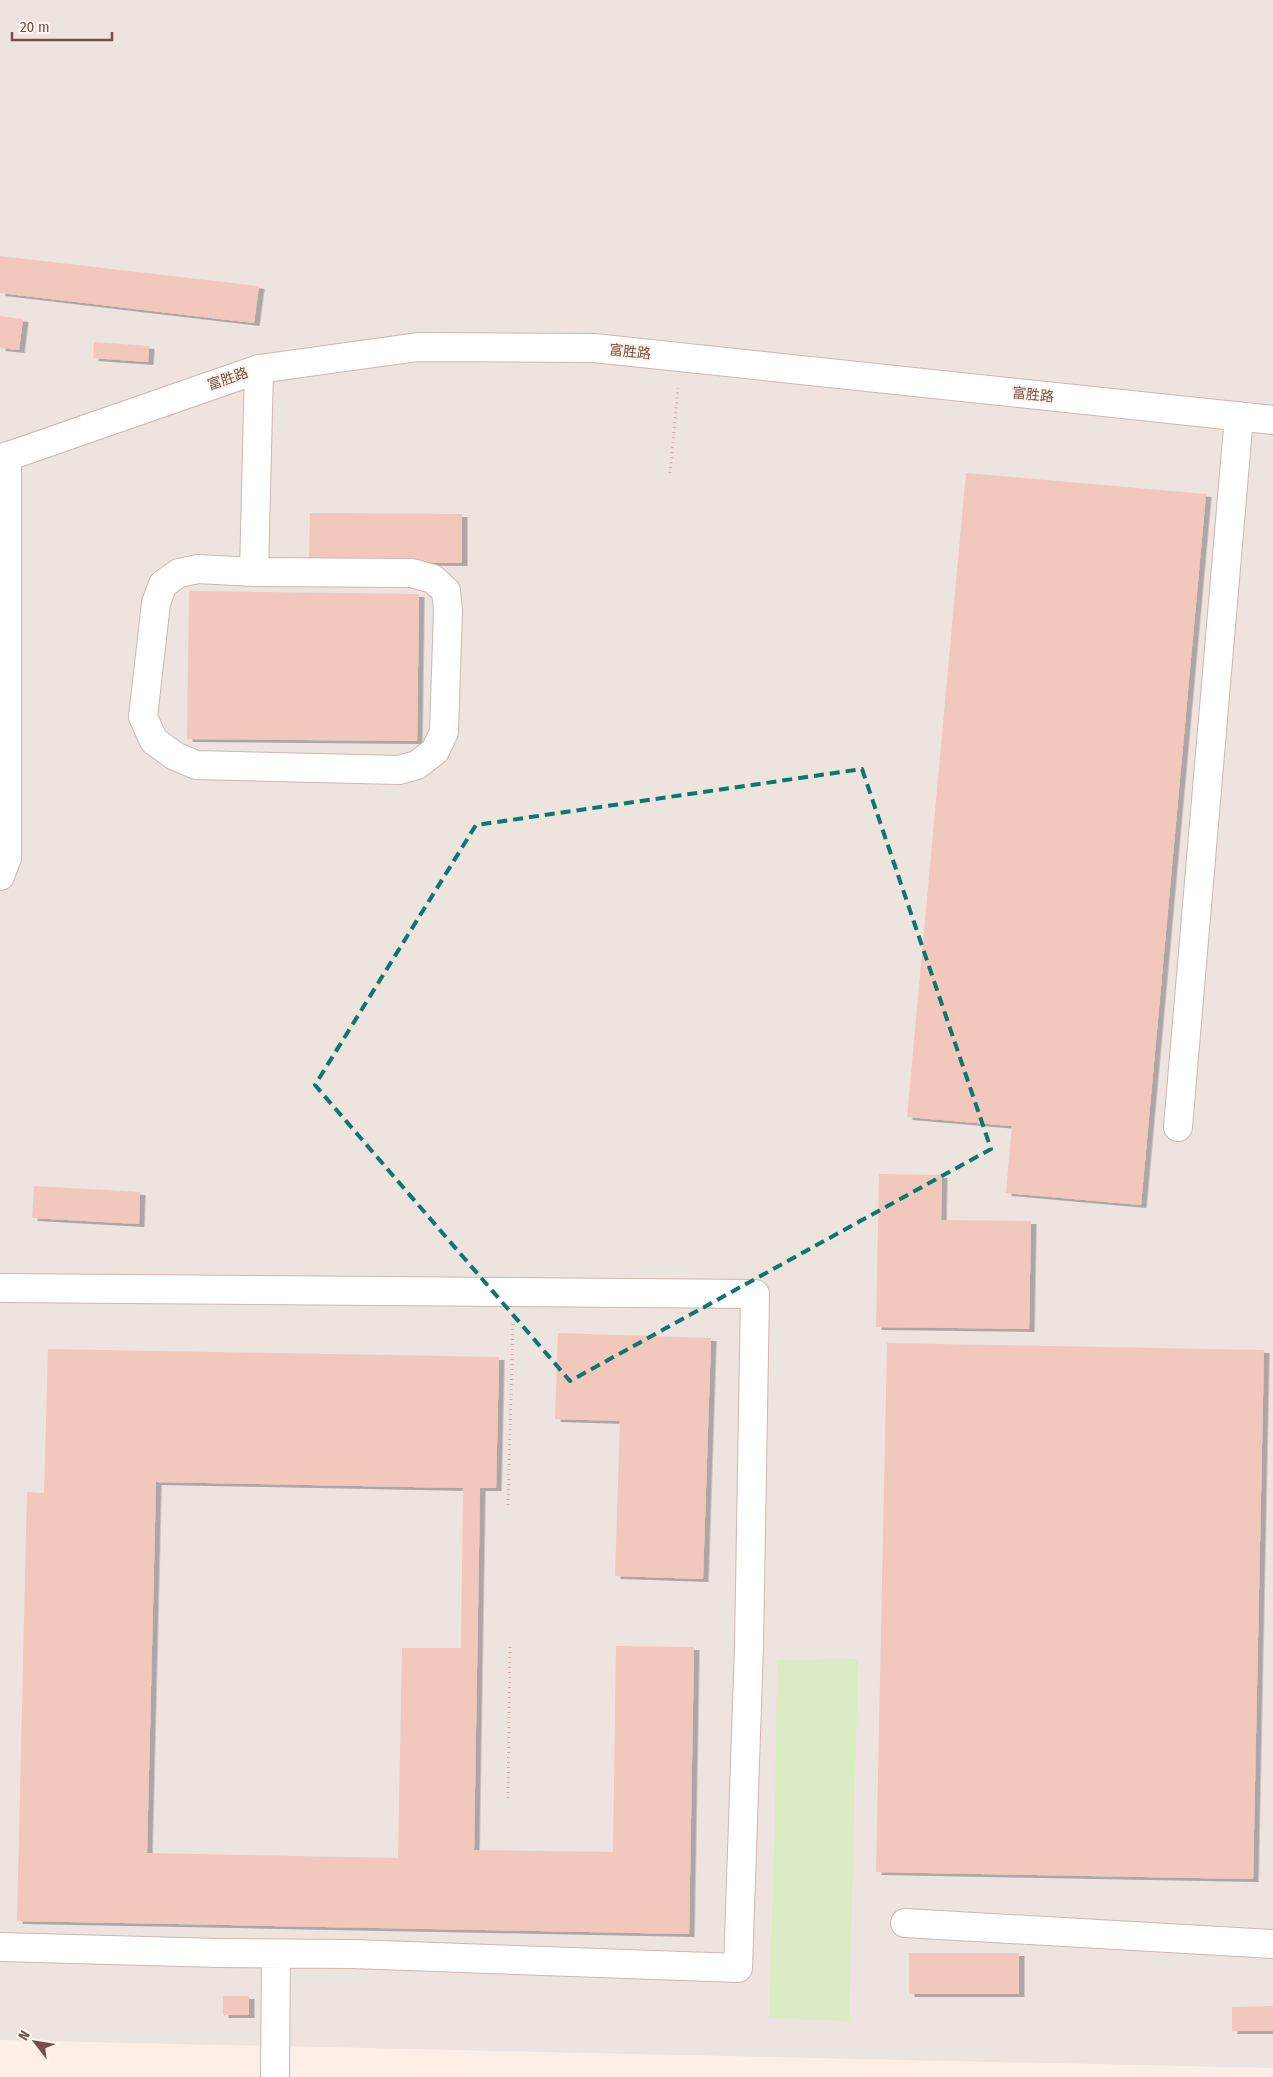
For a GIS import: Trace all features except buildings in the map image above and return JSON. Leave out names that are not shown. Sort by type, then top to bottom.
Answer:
[{"type":"street","name":"富胜路","points":[[4,458],[259,369],[418,347],[594,348],[1273,420]]},
{"type":"street","points":[[254,572],[259,369]]},
{"type":"street","points":[[1178,1127],[1240,416]]},
{"type":"street","points":[[0,876],[7,858],[3,641],[4,458]]},
{"type":"street","points":[[198,568],[254,572],[412,573],[433,579],[446,591],[448,610],[444,732],[435,751],[418,765],[399,770],[196,765],[175,756],[154,741],[143,717],[156,603],[163,584],[179,574],[198,568]]},
{"type":"street","points":[[0,1288],[755,1294],[748,1646],[738,1968],[353,1954],[276,1954],[0,1947]]},
{"type":"street","points":[[905,1923],[1273,1944]]},
{"type":"street","points":[[275,2077],[276,1954]]},
{"type":"path","points":[[670,473],[681,358]]},
{"type":"path","points":[[508,1505],[513,1292]]},
{"type":"path","points":[[508,1798],[510,1643]]},
{"type":"highlighted area","points":[[862,769],[991,1149],[570,1381],[315,1085],[476,825]]},
{"type":"shaded area","points":[[0,0],[1273,0],[1273,2068],[0,2040]]},
{"type":"green space","points":[[858,1659],[849,2021],[769,2018],[775,1829],[777,1660]]}]
